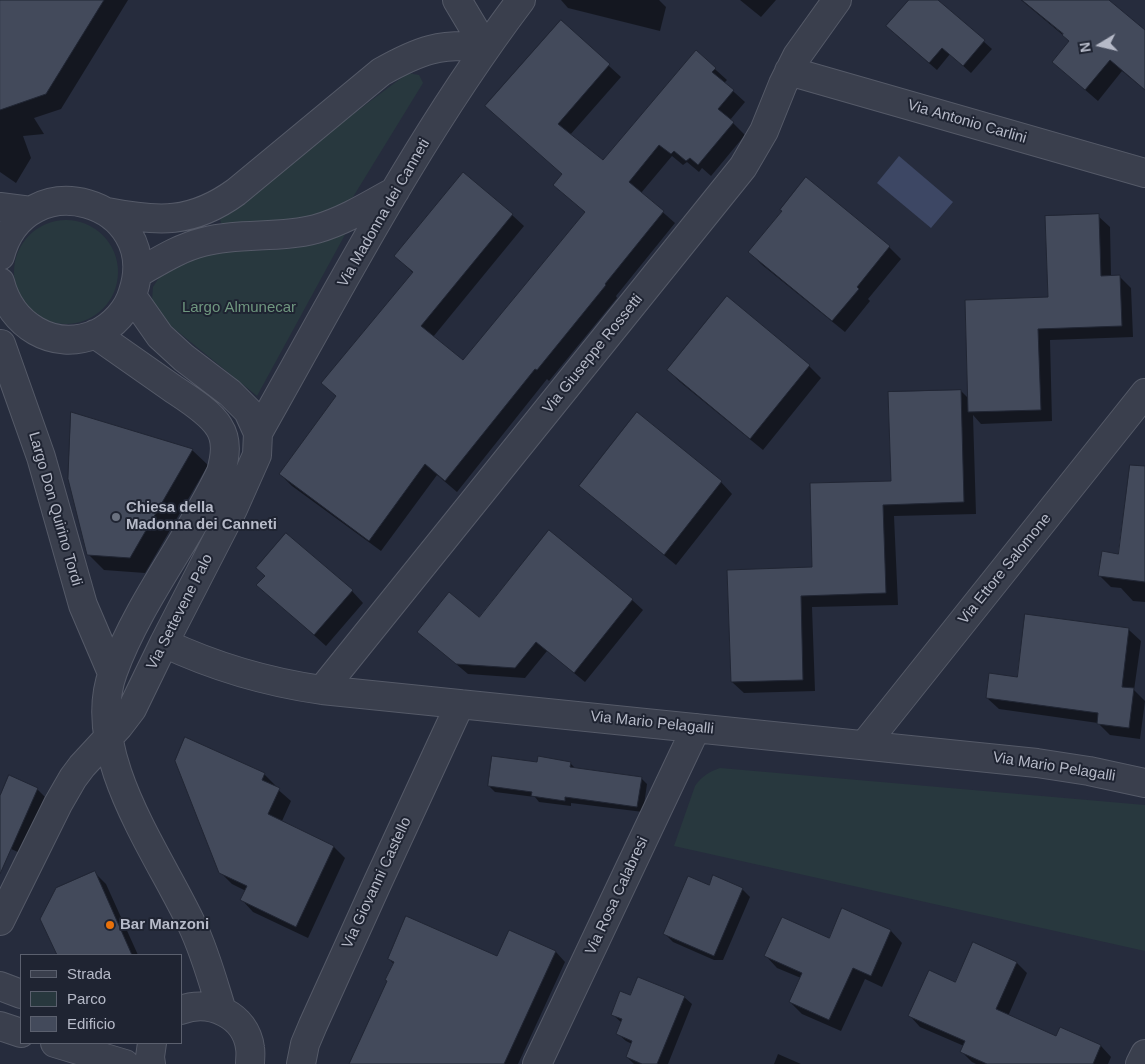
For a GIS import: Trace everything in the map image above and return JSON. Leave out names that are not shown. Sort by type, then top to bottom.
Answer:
[{"type":"street","points":[[457,0],[486,47]]},
{"type":"street","name":"Via Madonna dei Canneti","points":[[258,433],[395,191],[486,47],[521,0]]},
{"type":"street","name":"Via Giuseppe Rossetti","points":[[322,690],[743,167],[764,131],[789,71],[837,0]]},
{"type":"street","points":[[107,212],[136,218],[158,219],[185,216],[212,207],[236,192],[387,68],[408,57],[432,48],[454,45],[486,47]]},
{"type":"street","name":"Via Antonio Carlini","points":[[789,71],[1145,173]]},
{"type":"street","points":[[135,285],[168,255],[203,242],[235,237],[292,233],[323,226],[344,218],[395,191]]},
{"type":"street","points":[[0,256],[12,228],[31,211],[52,202],[65,200],[80,201],[94,205],[107,212],[120,224],[131,240],[135,250],[135,285],[124,310],[116,321],[95,334],[75,339],[54,338],[25,324],[12,310],[2,292],[0,282]]},
{"type":"street","points":[[0,207],[31,211]]},
{"type":"street","points":[[135,285],[160,336],[184,358],[240,401],[248,411],[258,433]]},
{"type":"street","name":"Via Settevene Palo","points":[[95,334],[196,404],[219,426],[226,447],[224,460],[216,482],[131,632],[112,673],[108,686],[105,710],[108,738],[115,765],[132,808],[202,946],[201,1009]]},
{"type":"street","name":"Largo Don Quirino Tordi","points":[[1,344],[41,457],[83,605],[112,673]]},
{"type":"street","name":"Via Ettore Salomone","points":[[865,744],[1145,393]]},
{"type":"street","name":"Via Settevene Palo","points":[[108,738],[132,709],[224,526],[255,461],[259,444],[258,433]]},
{"type":"street","name":"Via Mario Pelagalli","points":[[164,643],[211,664],[243,674],[269,681],[322,690],[1037,762],[1089,770],[1145,782]]},
{"type":"street","name":"Via Giovanni Castello","points":[[301,1064],[305,1044],[317,1016],[460,704]]},
{"type":"street","name":"Via Rosa Calabresi","points":[[537,1064],[696,728]]},
{"type":"street","points":[[0,921],[66,790],[82,766],[108,738]]},
{"type":"street","points":[[0,986],[20,994]]},
{"type":"street","points":[[201,1009],[232,1017],[244,1030],[250,1048],[250,1064]]},
{"type":"street","points":[[0,1026],[20,1032]]},
{"type":"street","points":[[57,1044],[124,1064]]},
{"type":"street","points":[[151,1064],[152,1044]]},
{"type":"street","points":[[1140,1064],[1145,1054]]},
{"type":"green space","points":[[408,73],[419,75],[423,83],[353,197],[329,213],[228,229],[221,223],[219,214]]},
{"type":"green space","points":[[66,220],[86,224],[95,228],[103,235],[110,243],[114,252],[118,272],[114,292],[110,301],[103,309],[95,316],[86,320],[66,324],[46,320],[37,316],[29,309],[22,301],[18,292],[14,272],[18,252],[22,243],[29,235],[37,228],[46,224]]},
{"type":"green space","name":"Largo Almunecar","points":[[347,231],[257,396],[166,322],[152,301],[153,287],[162,273],[203,253],[287,249],[318,244]]},
{"type":"green space","points":[[720,768],[1145,805],[1145,951],[674,846],[695,786],[706,775]]},
{"type":"water","points":[[899,156],[953,202],[931,228],[877,183]]},
{"type":"building","points":[[0,0],[104,0],[46,94],[0,110]]},
{"type":"building","points":[[909,0],[938,0],[985,40],[963,66],[942,48],[929,63],[886,26]]},
{"type":"building","points":[[1022,0],[1109,0],[1145,30],[1145,90],[1110,60],[1085,90],[1052,62],[1069,41]]},
{"type":"building","points":[[561,20],[610,64],[558,124],[603,160],[696,50],[716,68],[712,72],[734,90],[718,109],[734,122],[698,165],[690,158],[686,161],[674,151],[671,154],[659,145],[629,182],[664,211],[606,285],[537,370],[535,369],[445,481],[425,464],[369,541],[279,474],[336,396],[321,383],[413,272],[394,256],[463,172],[513,214],[421,326],[463,360],[585,212],[553,185],[562,174],[485,106]]},
{"type":"building","points":[[806,177],[890,246],[857,287],[859,289],[832,321],[748,252],[782,211],[780,210]]},
{"type":"building","points":[[1099,214],[1101,276],[1120,275],[1122,326],[1038,329],[1041,410],[968,412],[965,300],[1048,297],[1045,216]]},
{"type":"building","points":[[727,296],[810,365],[750,439],[667,370]]},
{"type":"building","points":[[961,390],[964,502],[883,505],[886,593],[801,596],[803,680],[731,682],[727,570],[812,567],[810,483],[891,481],[888,392]]},
{"type":"building","name":"Chiesa della Madonna dei Canneti","points":[[71,412],[193,449],[130,558],[87,555],[68,479]]},
{"type":"building","points":[[637,412],[722,481],[664,555],[579,486]]},
{"type":"building","points":[[1130,465],[1145,466],[1145,582],[1098,576],[1102,551],[1118,554]]},
{"type":"building","points":[[549,530],[633,599],[574,673],[536,642],[515,668],[456,664],[417,632],[449,592],[479,617]]},
{"type":"building","points":[[286,533],[353,590],[314,635],[256,585],[265,576],[256,568]]},
{"type":"building","points":[[1025,614],[1129,628],[1122,687],[1134,688],[1129,728],[1097,724],[1098,713],[986,698],[989,673],[1017,677]]},
{"type":"building","points":[[185,737],[265,773],[262,780],[280,788],[268,814],[334,846],[296,927],[240,900],[247,886],[219,873],[175,761]]},
{"type":"building","points":[[492,756],[537,762],[538,756],[571,762],[570,767],[642,777],[637,807],[565,797],[565,801],[531,796],[532,792],[488,786]]},
{"type":"building","points":[[9,775],[38,788],[0,874],[0,796]]},
{"type":"building","points":[[95,871],[132,954],[57,954],[40,919],[56,888]]},
{"type":"building","points":[[713,875],[743,888],[714,956],[663,934],[688,876],[709,885]]},
{"type":"building","points":[[842,908],[891,930],[871,976],[853,968],[829,1020],[789,1002],[802,973],[764,956],[782,917],[829,938]]},
{"type":"building","points":[[406,916],[497,956],[509,930],[556,951],[504,1064],[349,1064],[387,981],[385,980],[394,962],[388,959]]},
{"type":"building","points":[[973,942],[1017,962],[996,1009],[1056,1036],[1060,1027],[1101,1045],[1093,1064],[987,1064],[960,1052],[965,1041],[908,1016],[929,970],[955,982]]},
{"type":"building","points":[[638,977],[685,996],[657,1064],[642,1064],[626,1057],[632,1041],[616,1034],[622,1019],[611,1015],[620,991],[630,995]]},
{"type":"place","name":"Chiesa della Madonna dei Canneti","points":[[116,517]]},
{"type":"place","name":"Bar Manzoni","points":[[110,925]]}]
